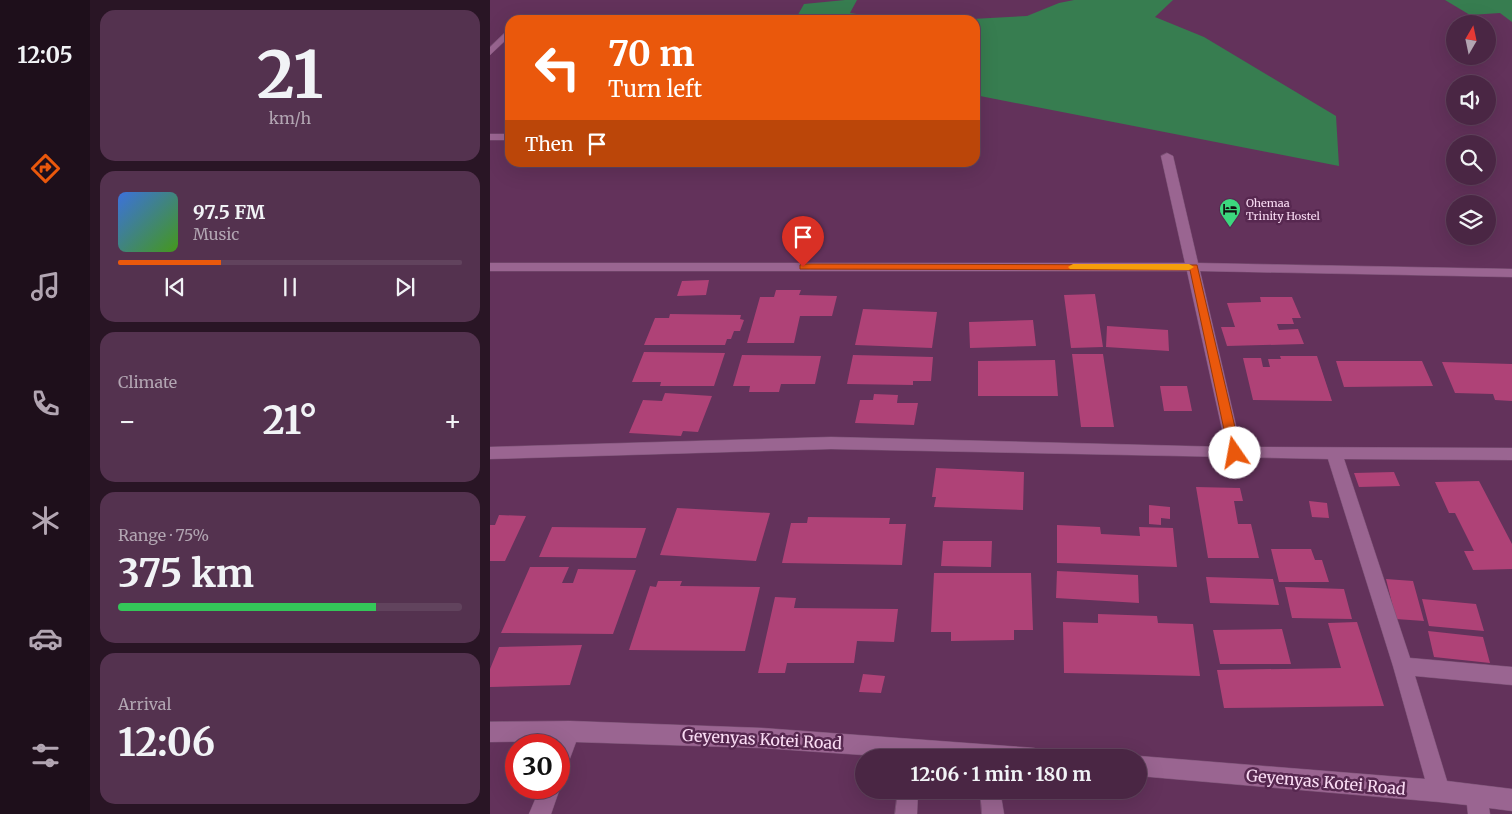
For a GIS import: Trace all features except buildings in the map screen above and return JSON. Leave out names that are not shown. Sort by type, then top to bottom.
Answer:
[{"type":"street","points":[[490,52],[505,36]]},
{"type":"street","points":[[490,137],[505,137]]},
{"type":"street","points":[[1166,156],[1194,267],[1235,453]]},
{"type":"street","points":[[490,268],[1194,267],[1512,273]]},
{"type":"street","points":[[490,453],[830,444],[1235,453],[1512,454]]},
{"type":"street","points":[[1334,453],[1403,666],[1439,791]]},
{"type":"street","points":[[1403,666],[1512,676]]},
{"type":"street","name":"Geyenyas Kotei Road","points":[[490,732],[570,731],[816,741],[885,749]]},
{"type":"street","name":"Geyenyas Kotei Road","points":[[1147,767],[1439,791],[1478,805],[1512,800]]},
{"type":"street","points":[[540,814],[546,799]]},
{"type":"street","points":[[906,814],[907,799]]},
{"type":"street","points":[[991,799],[993,814]]},
{"type":"green space","points":[[857,0],[850,13],[864,15],[798,15],[804,4]]},
{"type":"green space","points":[[1074,0],[1173,0],[1155,17],[1204,37],[1336,116],[1339,166],[980,96],[980,19],[1027,16],[1059,3]]},
{"type":"green space","points":[[1445,0],[1512,0],[1512,22],[1500,13],[1470,15]]},
{"type":"slow traffic","points":[[1073,267],[1189,267]]},
{"type":"place","name":"Ohemaa Trinity Hostel","points":[[1230,228]]},
{"type":"route","points":[[803,267],[1194,267],[1235,453]]}]
